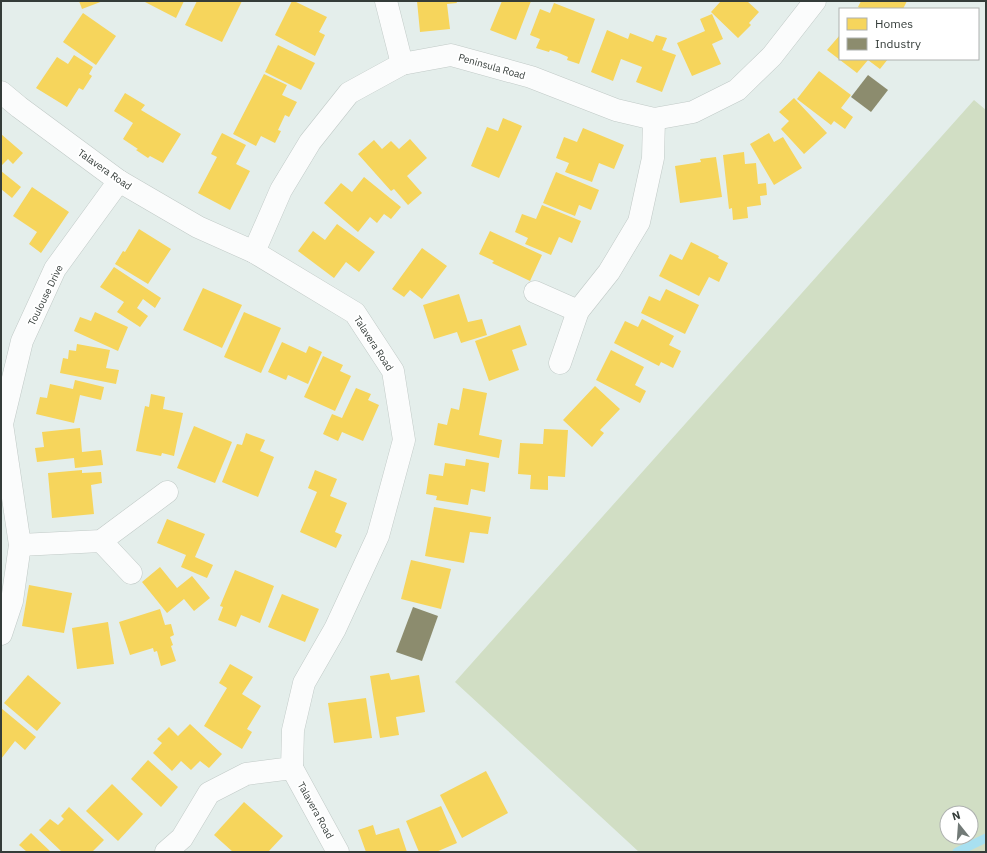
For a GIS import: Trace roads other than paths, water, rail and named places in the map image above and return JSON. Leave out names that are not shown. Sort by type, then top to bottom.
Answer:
[{"type":"street","points":[[386,1],[402,64]]},
{"type":"street","name":"Peninsula Road","points":[[254,252],[281,190],[310,142],[349,93],[402,64],[451,55],[531,77],[616,110],[654,119],[693,112],[737,90],[772,56],[815,1]]},
{"type":"street","name":"Talavera Road","points":[[1,92],[119,181],[198,227],[254,252],[355,314],[393,371],[404,440],[378,536],[336,629],[304,683],[293,730],[292,768],[338,852]]},
{"type":"street","points":[[560,363],[578,311],[609,272],[639,222],[653,158],[654,119]]},
{"type":"street","name":"Toulouse Drive","points":[[1,634],[12,601],[20,545],[2,424],[22,341],[55,269],[119,181]]},
{"type":"street","points":[[536,292],[578,311]]},
{"type":"street","points":[[20,545],[101,541],[167,492]]},
{"type":"street","points":[[101,541],[131,573]]},
{"type":"street","points":[[166,852],[182,838],[209,793],[246,774],[292,768]]},
{"type":"waterway","points":[[957,852],[986,838]]}]
